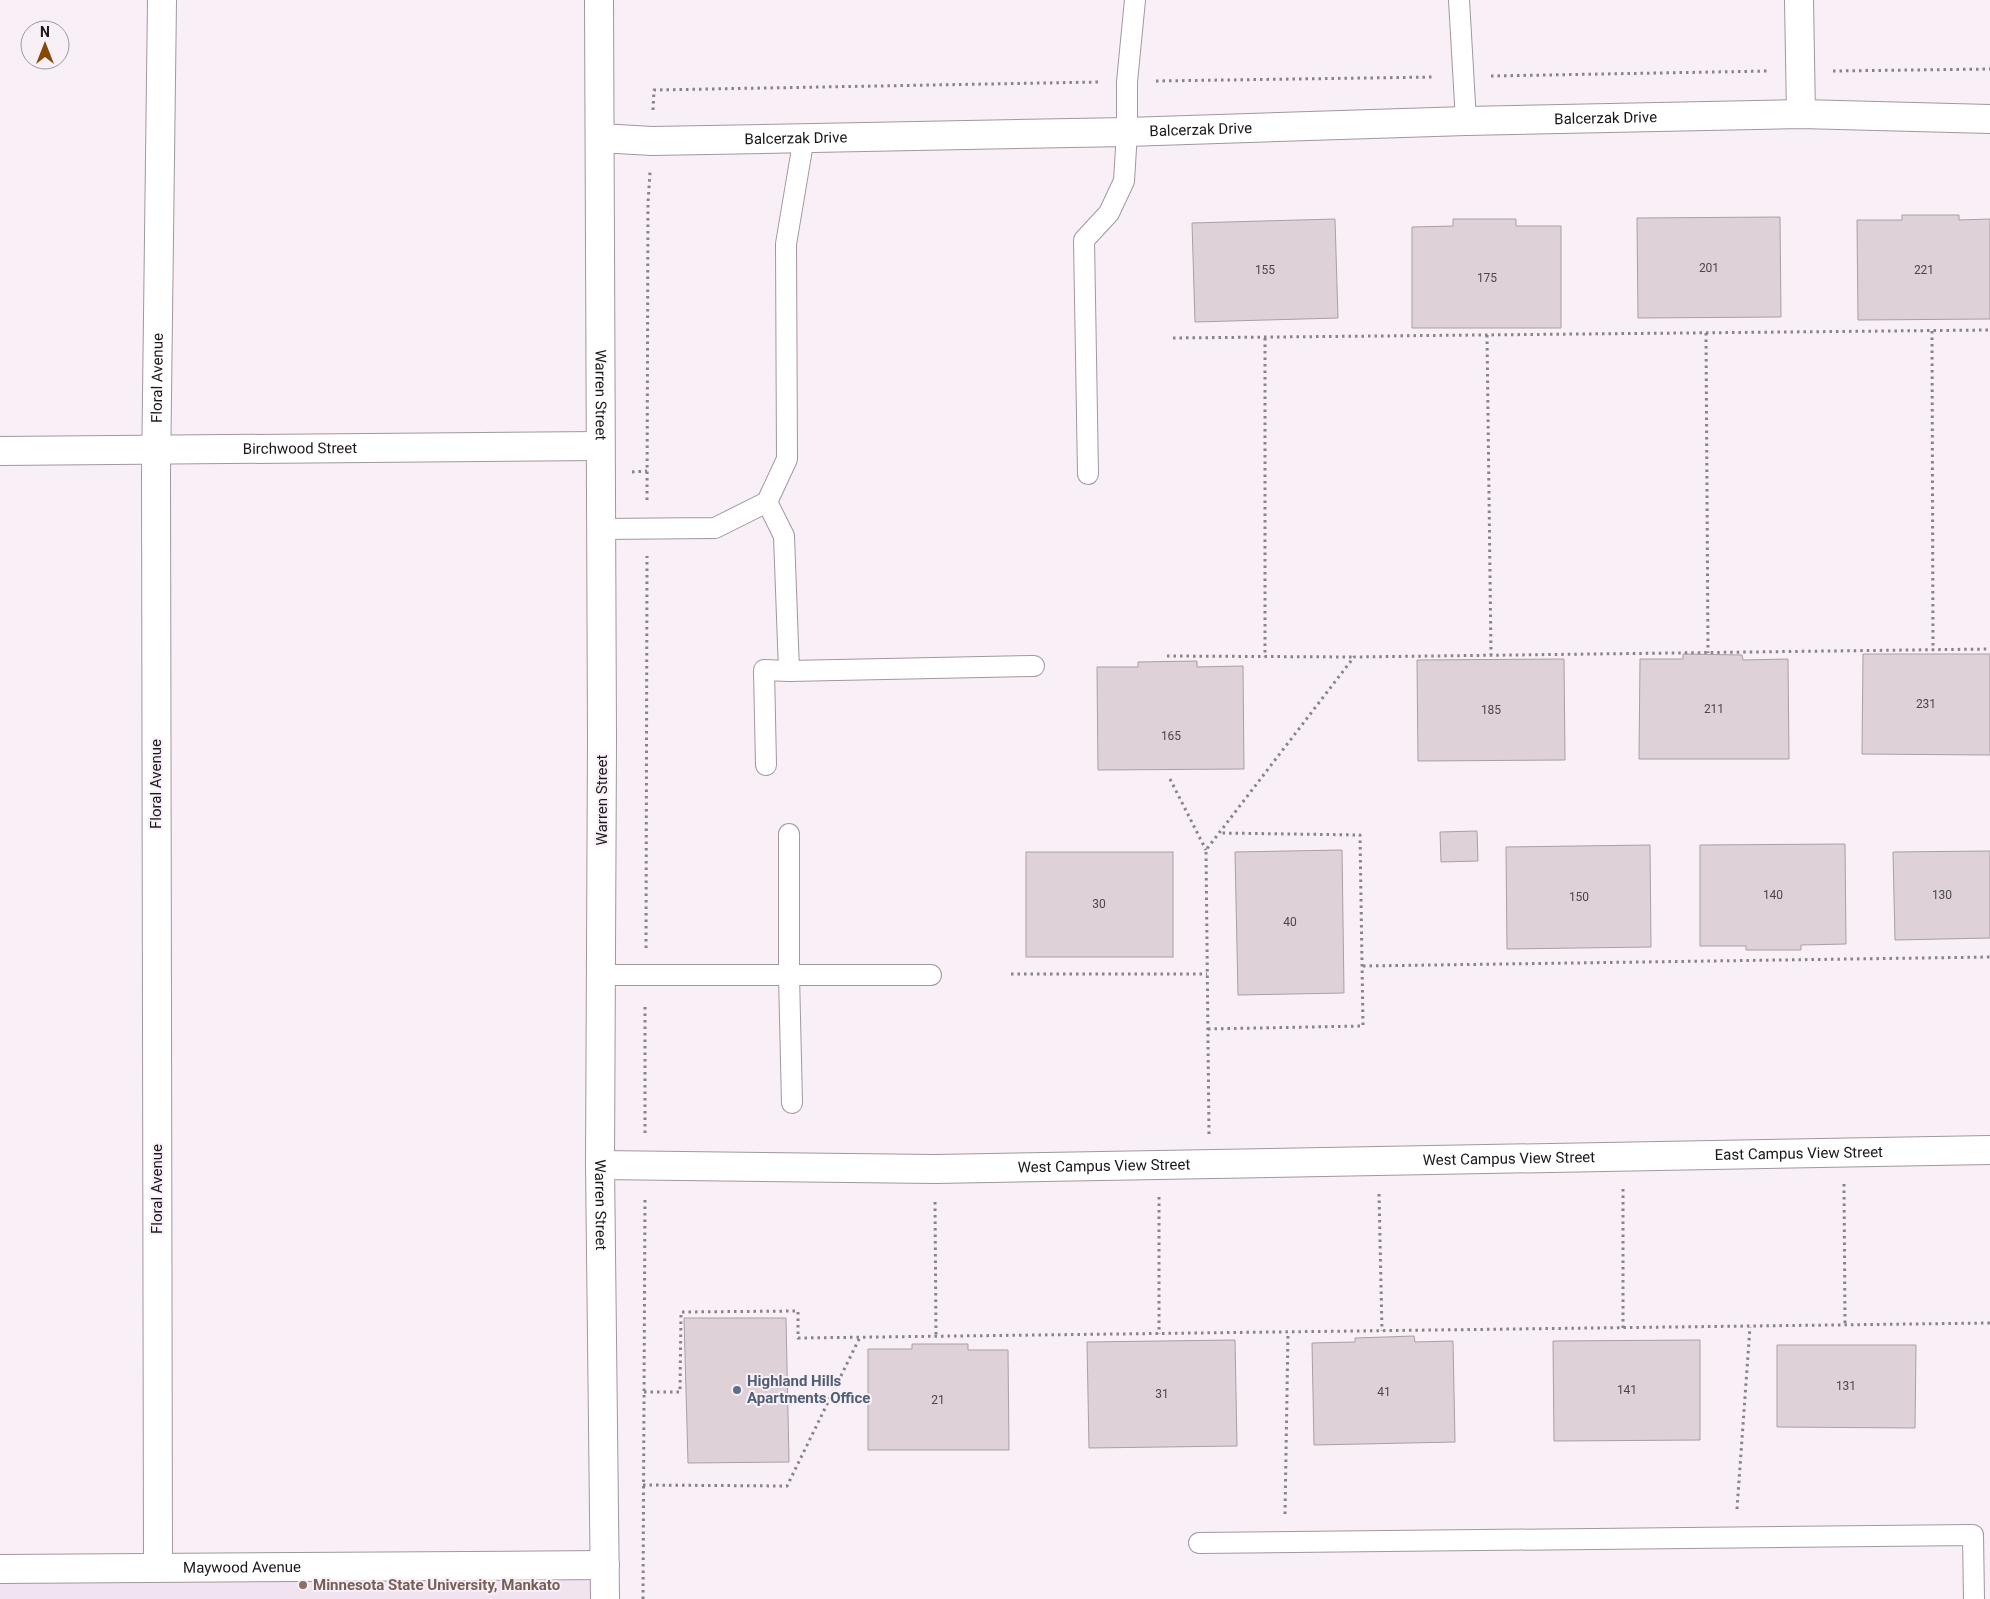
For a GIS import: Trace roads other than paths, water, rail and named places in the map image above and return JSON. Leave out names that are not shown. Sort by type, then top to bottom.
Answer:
[{"type":"street","name":"Floral Avenue","points":[[158,1567],[156,450],[162,0]]},
{"type":"street","name":"Warren Street","points":[[599,0],[601,529],[600,1165],[604,1599]]},
{"type":"street","points":[[1799,0],[1801,114]]},
{"type":"street","name":"Balcerzak Drive","points":[[600,138],[652,141],[1127,132],[1466,121],[1801,114],[1990,119]]},
{"type":"street","name":"Birchwood Street","points":[[0,451],[600,446]]},
{"type":"street","name":"East Campus View Street","points":[[1616,1157],[1990,1150]]},
{"type":"street","name":"West Campus View Street","points":[[600,1165],[935,1169],[1616,1157]]},
{"type":"street","name":"Maywood Avenue","points":[[0,1570],[158,1567],[604,1565]]},
{"type":"lane","points":[[1088,474],[1084,240],[1109,213],[1124,181],[1127,132],[1126,82],[1135,0]]},
{"type":"lane","points":[[1459,0],[1466,121]]},
{"type":"lane","points":[[601,529],[715,528],[767,502],[787,459],[786,244],[804,137]]},
{"type":"lane","points":[[767,502],[784,536],[789,671]]},
{"type":"lane","points":[[766,765],[764,670],[1034,666]]},
{"type":"lane","points":[[789,834],[789,975],[792,1103]]},
{"type":"lane","points":[[601,975],[930,975]]},
{"type":"lane","points":[[1199,1543],[1973,1535],[1974,1599]]},
{"type":"place","name":"Highland Hills Apartments Office","points":[[737,1390]]},
{"type":"place","name":"Minnesota State University, Mankato","points":[[303,1585]]}]
